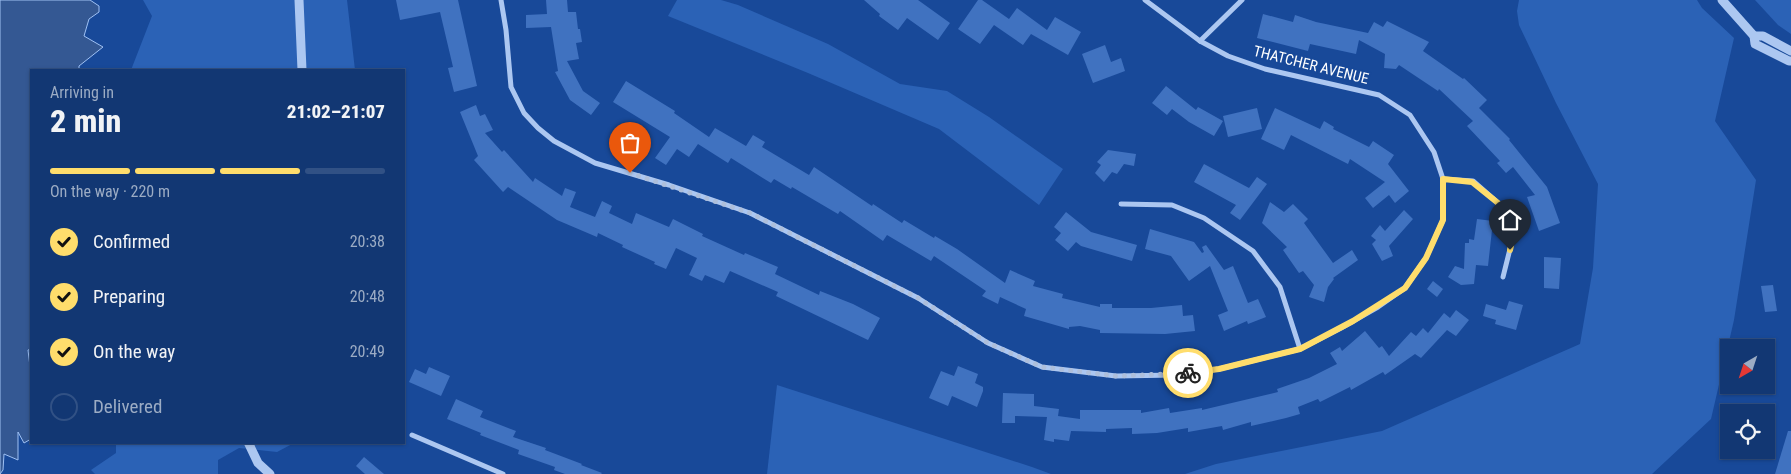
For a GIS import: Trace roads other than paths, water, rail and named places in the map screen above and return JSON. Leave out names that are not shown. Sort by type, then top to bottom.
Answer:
[{"type":"street","points":[[299,0],[302,69]]},
{"type":"street","name":"THATCHER AVENUE","points":[[501,0],[506,30],[511,87],[524,113],[554,141],[596,163],[669,185],[750,213],[918,298],[988,343],[1042,367],[1116,376],[1176,375],[1219,369],[1300,349],[1348,324],[1405,288],[1426,258],[1443,220],[1443,179],[1434,152],[1410,115],[1378,95],[1265,69],[1228,56],[1200,41],[1145,0]]},
{"type":"street","points":[[1200,41],[1242,0]]},
{"type":"street","points":[[1722,0],[1754,36],[1755,44],[1789,62],[1791,61]]},
{"type":"street","points":[[1754,36],[1763,36],[1791,51]]},
{"type":"street","points":[[1443,179],[1472,182],[1498,203],[1512,241],[1503,277]]},
{"type":"street","points":[[1121,204],[1172,205],[1204,218],[1253,251],[1280,287],[1300,349]]},
{"type":"street","points":[[412,435],[503,474]]},
{"type":"street","points":[[249,444],[258,463],[270,474]]}]
